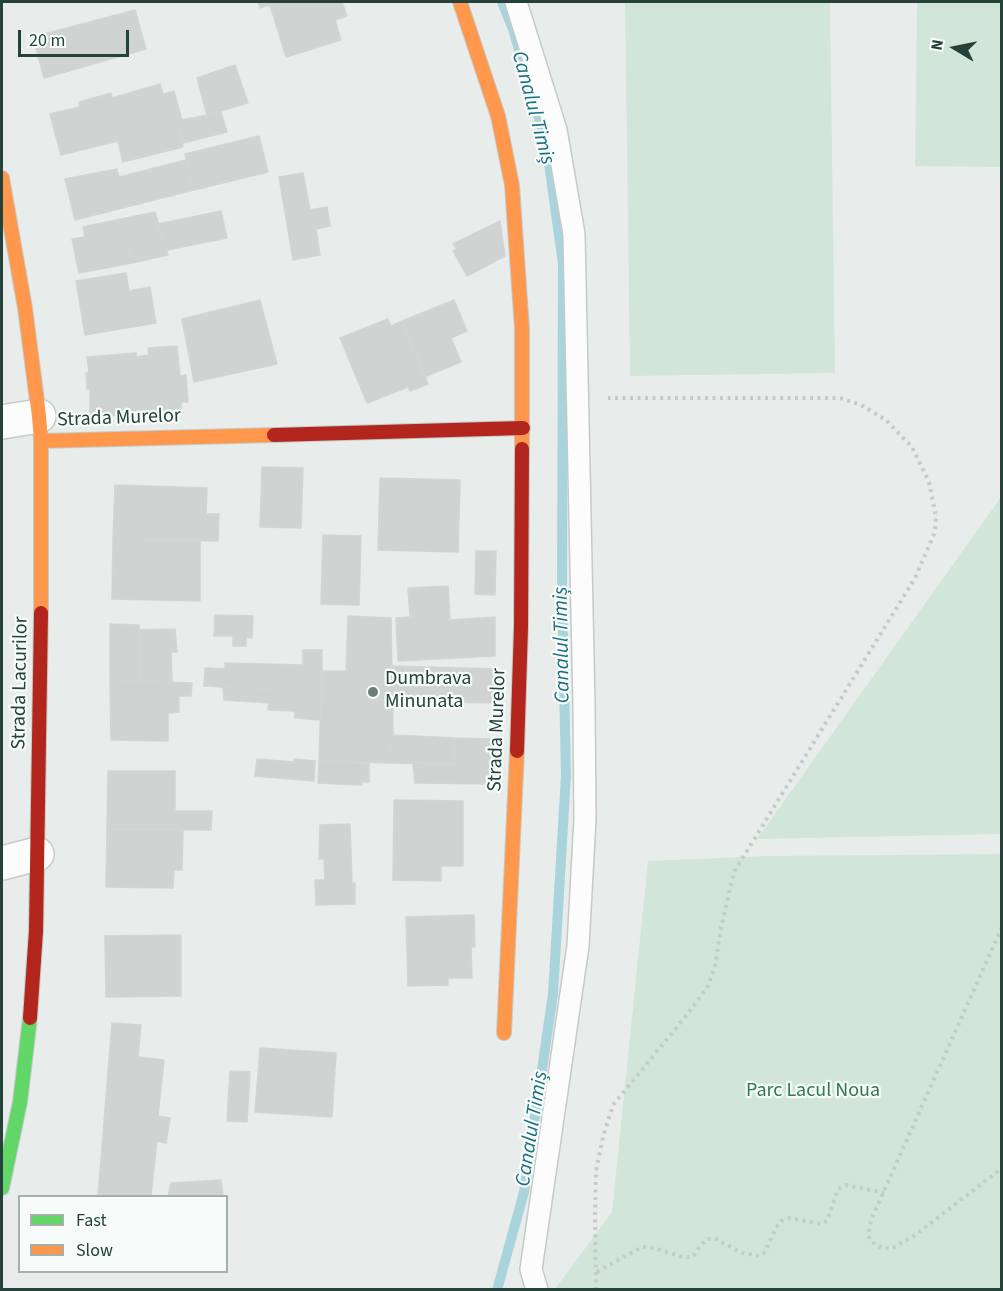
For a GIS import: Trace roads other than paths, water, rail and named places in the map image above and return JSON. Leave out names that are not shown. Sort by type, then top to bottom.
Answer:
[{"type":"street","name":"Strada Murelor","points":[[460,2],[498,116],[512,185],[522,329],[521,627],[515,814],[504,1033]]},
{"type":"street","name":"Strada Lacurilor","points":[[2,178],[26,308],[40,429],[41,630],[36,931],[30,1022],[20,1102],[2,1188]]},
{"type":"street","points":[[2,422],[40,429]]},
{"type":"street","name":"Strada Murelor","points":[[40,429],[523,428]]},
{"type":"street","points":[[2,863],[37,854]]},
{"type":"lane","points":[[516,2],[556,130],[574,234],[585,819],[578,946],[531,1269],[537,1290]]},
{"type":"waterway","name":"Canalul Timiș","points":[[497,1290],[524,1192],[553,994],[566,775],[562,592],[563,264],[546,142],[513,29],[502,2]]},
{"type":"place","name":"Dumbrava Minunata","points":[[373,692]]},
{"type":"park label","name":"Parc Lacul Noua","points":[[813,1092]]}]
